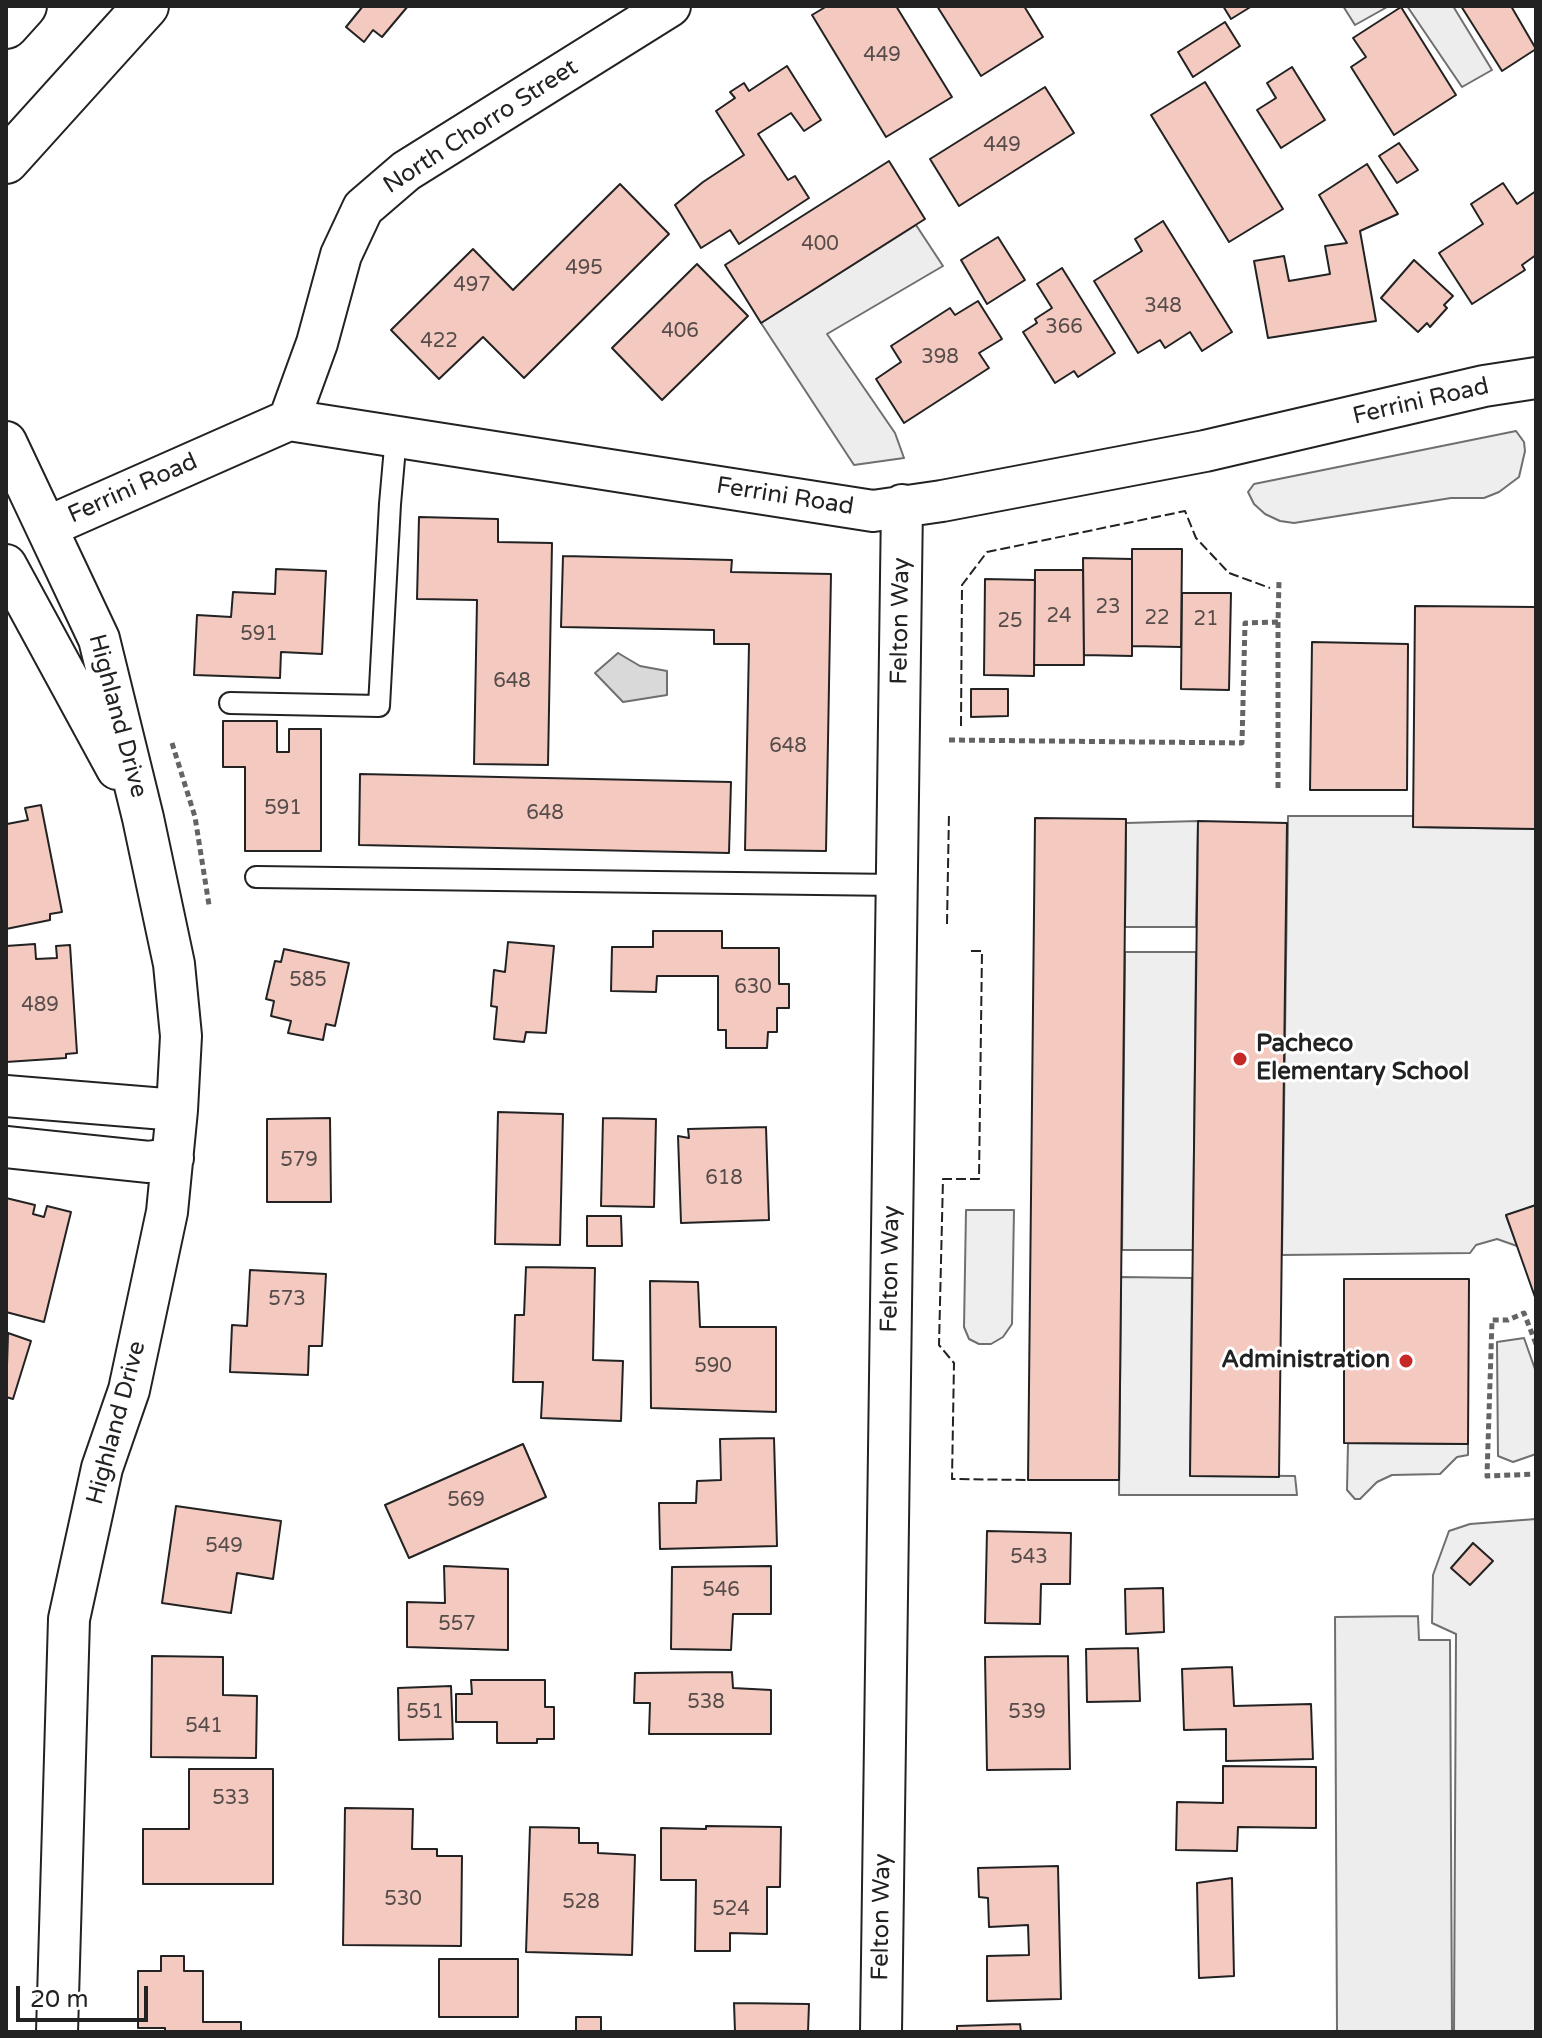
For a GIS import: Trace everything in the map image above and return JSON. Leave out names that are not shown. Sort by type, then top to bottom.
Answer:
[{"type":"highway","points":[[6,26],[24,6]]},
{"type":"highway","points":[[6,161],[146,6]]},
{"type":"street","name":"North Chorro Street","points":[[289,420],[317,343],[341,255],[363,208],[406,171],[670,6]]},
{"type":"street","name":"Ferrini Road","points":[[47,527],[289,420],[873,511],[942,501],[1205,451],[1484,386],[1536,378]]},
{"type":"street","name":"Highland Drive","points":[[6,442],[99,639],[143,818],[174,964],[181,1036],[167,1212],[129,1390],[102,1468],[69,1619],[57,2032]]},
{"type":"street","name":"Felton Way","points":[[881,2032],[902,505]]},
{"type":"street","name":"Highland Drive","points":[[6,565],[143,818]]},
{"type":"street","points":[[6,1096],[177,1110]]},
{"type":"street","points":[[6,1147],[149,1162],[173,1158]]},
{"type":"lane","points":[[230,703],[379,706],[396,436]]},
{"type":"lane","points":[[256,877],[897,885]]},
{"type":"path","points":[[1278,788],[1279,581]]},
{"type":"path","points":[[949,740],[1242,743],[1245,623],[1278,622]]},
{"type":"path","points":[[1536,1344],[1524,1313],[1508,1320],[1492,1320],[1487,1476],[1536,1474]]},
{"type":"shaded area","points":[[1343,6],[1389,6],[1355,25]]},
{"type":"shaded area","points":[[1407,6],[1453,6],[1492,70],[1462,87]]},
{"type":"shaded area","points":[[916,225],[943,266],[827,334],[895,433],[904,458],[854,465],[761,323]]},
{"type":"shaded area","points":[[1516,431],[1524,442],[1525,451],[1519,477],[1499,492],[1484,498],[1451,498],[1294,523],[1265,514],[1254,504],[1248,492],[1254,484]]},
{"type":"shaded area","points":[[618,653],[640,666],[667,671],[667,695],[623,702],[595,673]]},
{"type":"shaded area","points":[[1288,816],[1413,816],[1414,827],[1536,829],[1536,1205],[1506,1216],[1517,1246],[1497,1239],[1476,1245],[1470,1253],[1282,1255]]},
{"type":"shaded area","points":[[1198,821],[1196,927],[1125,927],[1126,823]]},
{"type":"shaded area","points":[[1125,952],[1196,952],[1193,1250],[1122,1250]]},
{"type":"shaded area","points":[[966,1210],[1014,1210],[1012,1324],[1003,1337],[991,1344],[979,1344],[969,1339],[964,1327]]},
{"type":"shaded area","points":[[1121,1277],[1192,1278],[1190,1475],[1295,1476],[1297,1495],[1119,1495]]},
{"type":"shaded area","points":[[1524,1338],[1536,1372],[1536,1454],[1513,1462],[1498,1456],[1497,1342]]},
{"type":"shaded area","points":[[1348,1443],[1468,1444],[1468,1455],[1457,1457],[1440,1474],[1392,1475],[1377,1482],[1360,1499],[1355,1499],[1347,1490]]},
{"type":"shaded area","points":[[1536,1519],[1536,2032],[1454,2032],[1456,1634],[1432,1623],[1433,1575],[1449,1531],[1470,1524]]},
{"type":"shaded area","points":[[1418,1616],[1419,1640],[1450,1640],[1452,2032],[1337,2032],[1335,1617]]},
{"type":"building","points":[[363,6],[408,6],[382,37],[373,30],[364,42],[346,27]]},
{"type":"building","points":[[827,6],[896,6],[952,97],[886,137],[812,15]]},
{"type":"building","points":[[937,6],[1024,6],[1043,37],[981,76]]},
{"type":"building","points":[[1223,6],[1252,6],[1231,19]]},
{"type":"building","points":[[1461,6],[1511,6],[1536,49],[1502,71]]},
{"type":"building","points":[[1401,7],[1456,95],[1394,135],[1351,67],[1366,57],[1353,38]]},
{"type":"building","points":[[1225,22],[1240,46],[1193,77],[1178,52]]},
{"type":"building","points":[[787,66],[821,120],[804,131],[791,113],[758,134],[788,180],[795,176],[809,198],[739,244],[730,230],[701,248],[675,205],[744,155],[716,111],[735,98],[730,92],[744,83],[749,91]]},
{"type":"building","points":[[1292,67],[1325,120],[1281,148],[1257,110],[1276,98],[1267,83]]},
{"type":"building","points":[[1205,82],[1283,209],[1229,242],[1151,115]]},
{"type":"building","points":[[1045,87],[1074,133],[959,206],[930,159]]},
{"type":"building","points":[[1399,143],[1418,170],[1397,183],[1379,156]]},
{"type":"building","points":[[889,161],[925,219],[761,323],[725,265]]},
{"type":"building","points":[[1367,164],[1398,214],[1360,231],[1376,321],[1268,338],[1254,261],[1284,256],[1289,281],[1330,274],[1325,246],[1347,243],[1319,195]]},
{"type":"building","points":[[1503,183],[1517,204],[1536,191],[1536,255],[1522,265],[1525,270],[1472,304],[1439,253],[1483,224],[1471,204]]},
{"type":"building","points":[[620,184],[669,234],[524,378],[483,337],[439,379],[391,330],[473,249],[513,290]]},
{"type":"building","points":[[1163,221],[1232,332],[1202,351],[1190,332],[1165,348],[1160,340],[1138,353],[1094,281],[1142,251],[1135,239]]},
{"type":"building","points":[[998,237],[1025,280],[987,304],[961,260]]},
{"type":"building","points":[[1414,260],[1453,296],[1430,327],[1427,323],[1418,332],[1381,298]]},
{"type":"building","points":[[697,264],[748,316],[662,400],[612,348]]},
{"type":"building","points":[[1062,268],[1115,353],[1078,377],[1074,371],[1055,383],[1023,332],[1052,308],[1037,284]]},
{"type":"building","points":[[978,301],[1002,339],[979,353],[989,368],[904,423],[876,379],[901,362],[891,346],[950,308],[955,315]]},
{"type":"building","points":[[419,517],[498,519],[498,542],[552,543],[548,765],[474,764],[477,600],[417,599]]},
{"type":"building","points":[[1132,549],[1182,549],[1181,647],[1132,646]]},
{"type":"building","points":[[563,556],[732,560],[731,572],[831,574],[826,851],[745,850],[749,644],[714,644],[714,630],[561,627]]},
{"type":"building","points":[[1083,558],[1132,559],[1132,656],[1084,655]]},
{"type":"building","points":[[276,569],[326,571],[322,654],[281,652],[280,678],[194,675],[197,615],[231,617],[233,592],[275,594]]},
{"type":"building","points":[[1035,570],[1083,570],[1084,665],[1034,665]]},
{"type":"building","points":[[985,579],[1035,580],[1034,676],[984,675]]},
{"type":"building","points":[[1182,593],[1231,593],[1229,690],[1181,689]]},
{"type":"building","points":[[1415,606],[1536,607],[1536,829],[1413,827]]},
{"type":"building","points":[[1312,642],[1408,644],[1407,790],[1310,790]]},
{"type":"building","points":[[971,689],[1008,689],[1008,716],[971,717]]},
{"type":"building","points":[[223,721],[277,721],[277,752],[289,752],[289,729],[321,729],[321,851],[245,851],[245,767],[223,767]]},
{"type":"building","points":[[360,774],[731,782],[729,853],[359,845]]},
{"type":"building","points":[[41,805],[62,912],[50,914],[50,920],[6,929],[6,819],[7,824],[28,820],[25,808]]},
{"type":"building","points":[[1035,818],[1126,819],[1119,1480],[1028,1480]]},
{"type":"building","points":[[1198,821],[1287,823],[1279,1477],[1190,1476]]},
{"type":"building","points":[[653,931],[722,931],[722,948],[779,948],[779,984],[789,984],[789,1008],[777,1008],[777,1032],[768,1032],[767,1048],[726,1048],[726,1030],[718,1030],[718,976],[657,976],[656,992],[611,991],[612,947],[653,947]]},
{"type":"building","points":[[508,942],[554,946],[546,1033],[526,1032],[524,1042],[494,1039],[497,1007],[491,1006],[494,970],[505,972]]},
{"type":"building","points":[[35,944],[36,959],[57,958],[56,946],[70,945],[77,1053],[66,1054],[66,1058],[6,1062],[6,946]]},
{"type":"building","points":[[284,949],[349,963],[335,1026],[326,1024],[323,1040],[288,1033],[291,1021],[271,1016],[274,1001],[266,999],[275,961],[281,962]]},
{"type":"building","points":[[498,1112],[563,1114],[560,1245],[495,1244]]},
{"type":"building","points":[[330,1118],[331,1202],[267,1202],[267,1119]]},
{"type":"building","points":[[603,1118],[656,1119],[654,1207],[601,1206]]},
{"type":"building","points":[[766,1127],[769,1220],[681,1223],[678,1136],[689,1138],[688,1129]]},
{"type":"building","points":[[6,1198],[35,1205],[33,1214],[44,1217],[47,1206],[71,1212],[44,1322],[6,1312]]},
{"type":"building","points":[[1536,1205],[1536,1300],[1506,1215]]},
{"type":"building","points":[[587,1216],[621,1216],[622,1246],[587,1246]]},
{"type":"building","points":[[526,1267],[595,1268],[593,1360],[623,1361],[621,1421],[541,1418],[543,1382],[513,1382],[515,1315],[524,1315]]},
{"type":"building","points":[[250,1270],[326,1274],[322,1346],[309,1346],[308,1375],[230,1372],[232,1325],[247,1326]]},
{"type":"building","name":"Administration","points":[[1344,1279],[1469,1279],[1468,1444],[1344,1443]]},
{"type":"building","points":[[650,1281],[698,1282],[700,1327],[776,1327],[776,1412],[651,1408]]},
{"type":"building","points":[[8,1333],[31,1341],[13,1399],[6,1397]]},
{"type":"building","points":[[774,1438],[777,1546],[660,1549],[659,1503],[696,1503],[697,1481],[721,1480],[720,1439]]},
{"type":"building","points":[[523,1444],[546,1497],[409,1558],[385,1505]]},
{"type":"building","points":[[176,1506],[281,1521],[273,1579],[237,1573],[231,1613],[162,1603]]},
{"type":"building","points":[[987,1531],[1071,1533],[1070,1584],[1041,1584],[1040,1624],[985,1623]]},
{"type":"building","points":[[1473,1543],[1493,1561],[1470,1585],[1451,1568]]},
{"type":"building","points":[[444,1566],[508,1569],[508,1650],[407,1647],[407,1602],[445,1603]]},
{"type":"building","points":[[771,1566],[771,1614],[733,1614],[731,1650],[671,1649],[672,1567]]},
{"type":"building","points":[[1163,1588],[1164,1632],[1126,1634],[1125,1589]]},
{"type":"building","points":[[1138,1648],[1140,1701],[1087,1702],[1086,1649]]},
{"type":"building","points":[[152,1656],[223,1657],[223,1695],[257,1696],[256,1758],[151,1757]]},
{"type":"building","points":[[1068,1656],[1070,1769],[987,1770],[985,1657]]},
{"type":"building","points":[[1232,1667],[1234,1706],[1311,1704],[1313,1759],[1226,1761],[1226,1729],[1184,1730],[1182,1669]]},
{"type":"building","points":[[732,1672],[733,1688],[771,1690],[771,1734],[649,1734],[650,1703],[634,1703],[635,1673]]},
{"type":"building","points":[[471,1680],[545,1680],[545,1707],[554,1707],[554,1739],[537,1739],[537,1743],[497,1743],[497,1722],[456,1722],[456,1694],[472,1694]]},
{"type":"building","points":[[451,1686],[453,1739],[399,1740],[398,1688]]},
{"type":"building","points":[[1223,1766],[1316,1767],[1316,1828],[1238,1827],[1237,1851],[1176,1850],[1177,1802],[1223,1803]]},
{"type":"building","points":[[189,1769],[273,1769],[273,1884],[143,1884],[143,1829],[189,1829]]},
{"type":"building","points":[[345,1808],[413,1809],[412,1849],[437,1849],[437,1856],[462,1856],[461,1946],[343,1945]]},
{"type":"building","points":[[706,1826],[781,1827],[780,1887],[767,1887],[767,1934],[730,1933],[730,1951],[695,1951],[696,1880],[661,1880],[661,1828],[706,1829]]},
{"type":"building","points":[[530,1827],[579,1828],[579,1843],[598,1843],[598,1853],[635,1855],[632,1955],[526,1952]]},
{"type":"building","points":[[1058,1866],[1061,1999],[987,2001],[987,1956],[1029,1955],[1028,1925],[989,1927],[988,1898],[979,1897],[978,1868]]},
{"type":"building","points":[[1232,1878],[1234,1976],[1199,1978],[1197,1883]]},
{"type":"building","points":[[161,1956],[184,1956],[184,1971],[203,1971],[203,2022],[241,2022],[241,2032],[165,2032],[165,2028],[138,2028],[138,1971],[161,1971]]},
{"type":"building","points":[[439,1959],[518,1959],[518,2017],[439,2017]]},
{"type":"building","points":[[734,2003],[809,2004],[808,2032],[735,2032]]},
{"type":"building","points":[[576,2017],[601,2017],[601,2032],[576,2032]]},
{"type":"building","points":[[1020,2024],[1021,2032],[957,2032],[957,2026]]},
{"type":"fence","points":[[961,726],[962,585],[987,552],[1185,511],[1196,538],[1229,573],[1270,588]]},
{"type":"fence","points":[[947,924],[949,812]]},
{"type":"fence","points":[[971,951],[982,951],[979,1179],[943,1179],[939,1345],[954,1363],[952,1479],[1028,1480]]},
{"type":"place","name":"Pacheco Elementary School","points":[[1240,1059]]},
{"type":"place","name":"Administration","points":[[1406,1361]]}]
